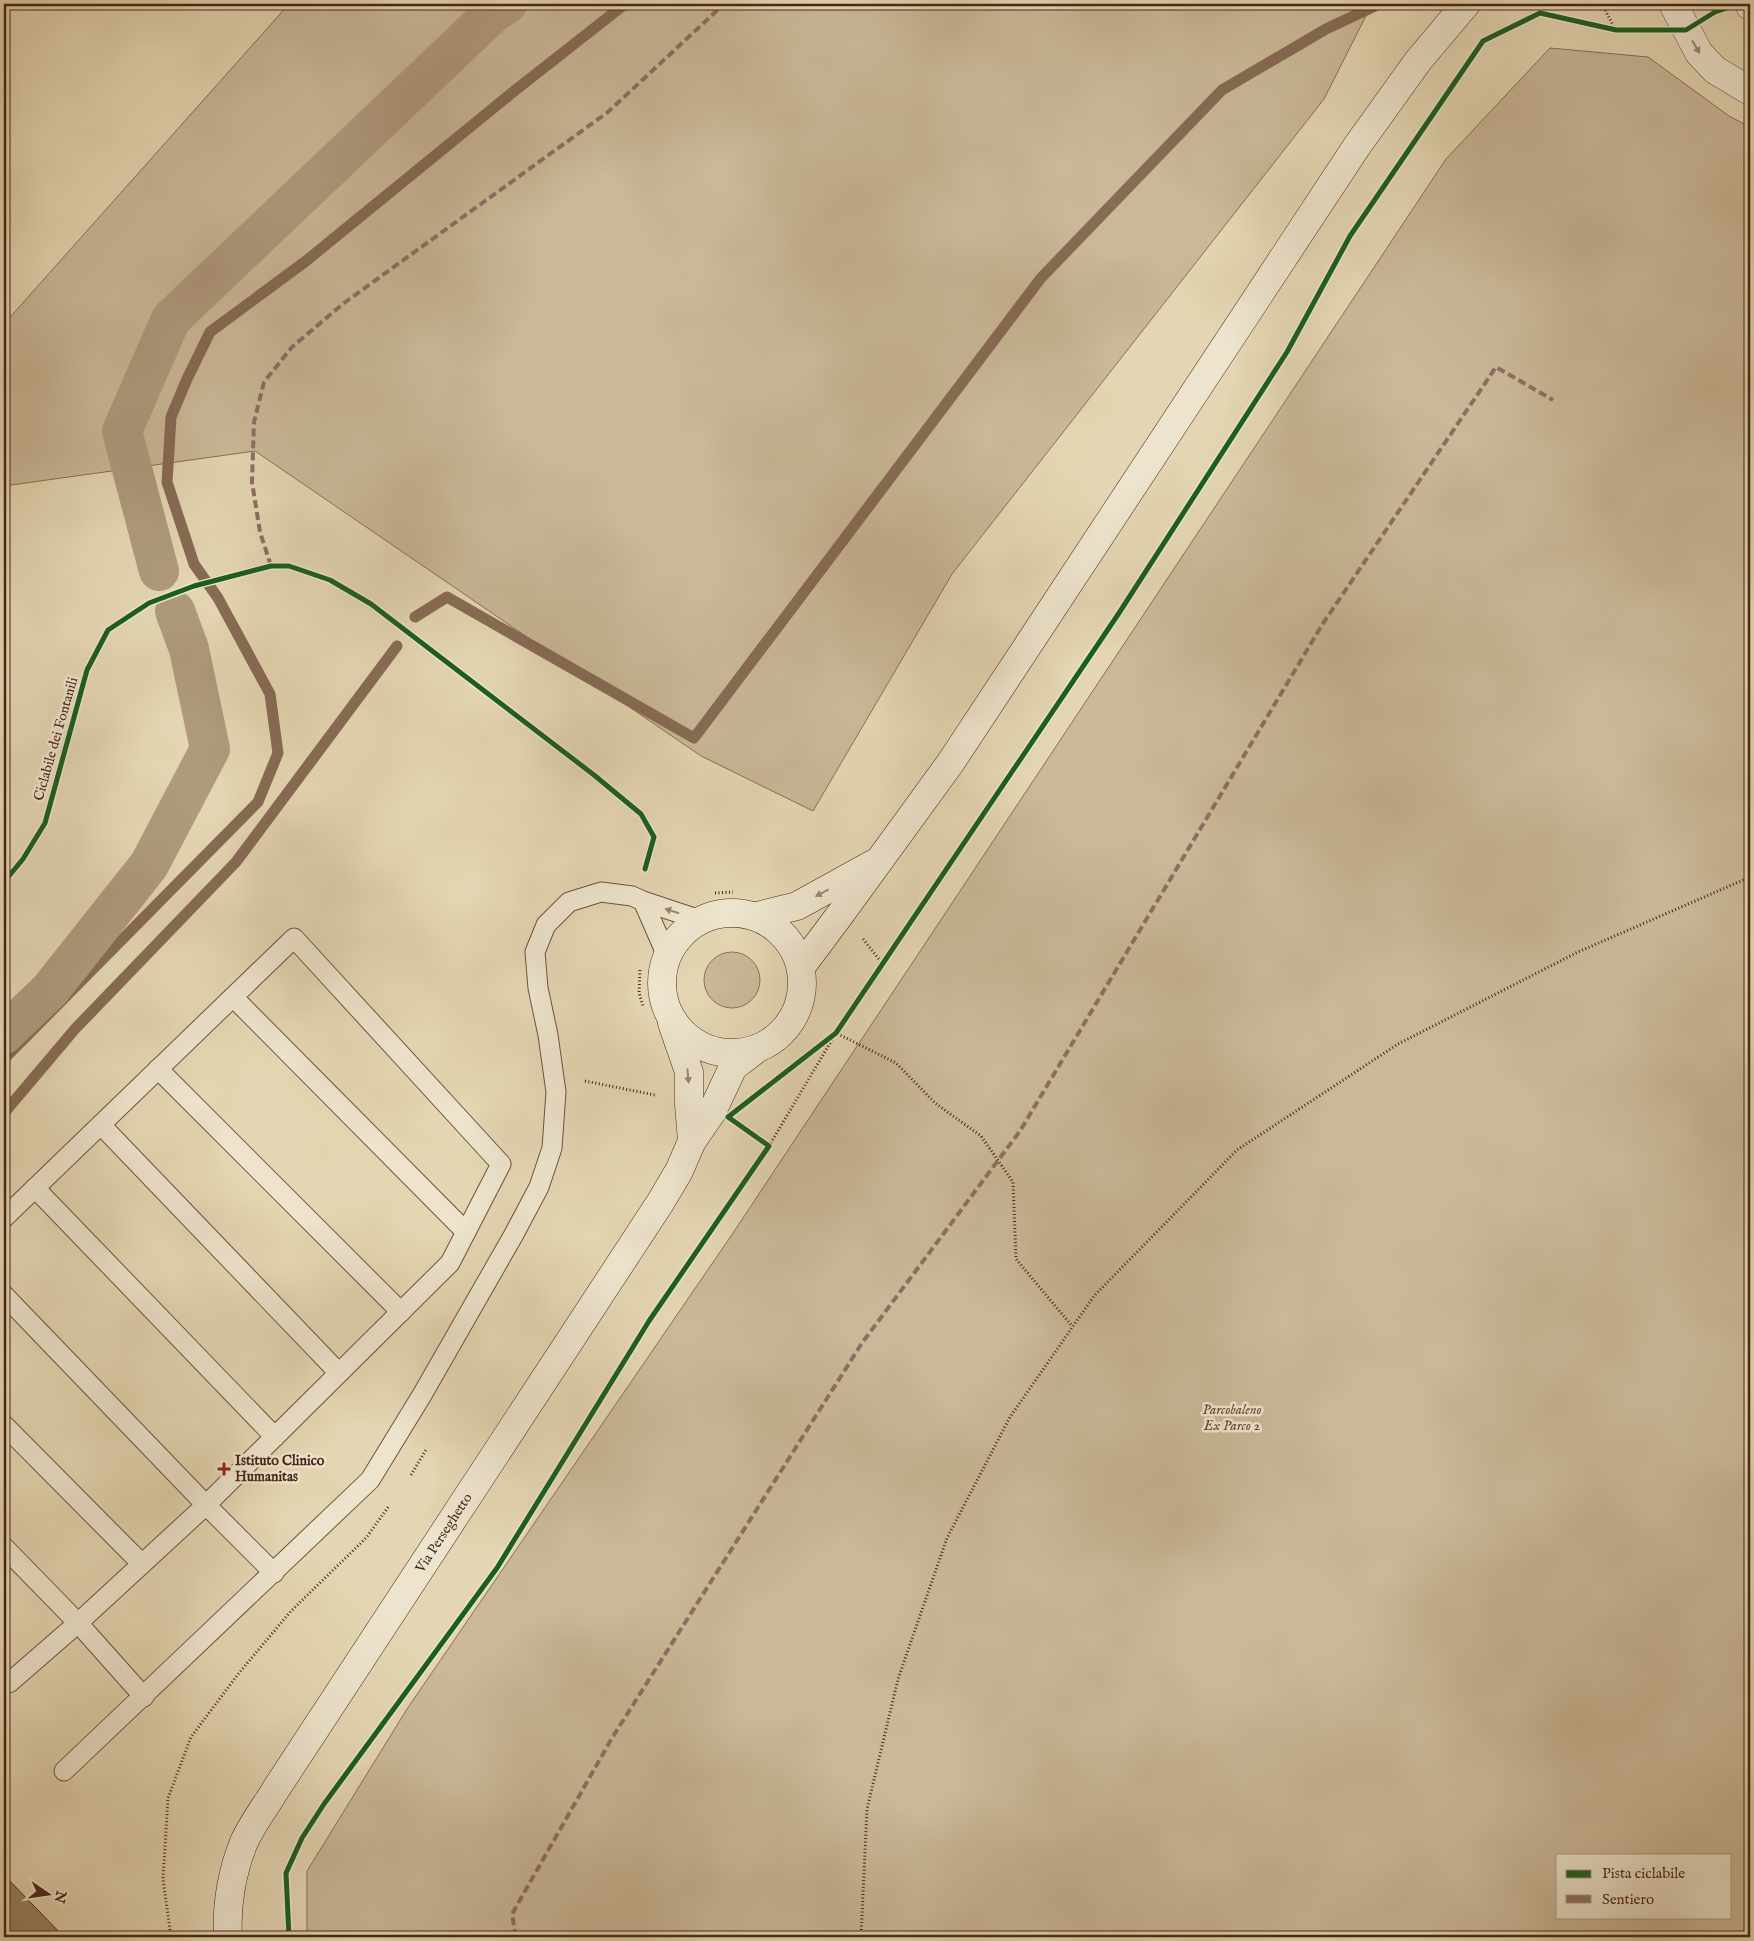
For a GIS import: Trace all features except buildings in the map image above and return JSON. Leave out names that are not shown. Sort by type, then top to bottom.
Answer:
[{"type":"street","points":[[1673,4],[1699,53],[1715,70],[1750,91]]},
{"type":"street","points":[[801,967],[951,762],[1357,146],[1418,61],[1467,6]]},
{"type":"street","points":[[756,916],[797,906],[880,860]]},
{"type":"street","points":[[724,913],[742,913],[756,916],[771,924],[784,935],[797,956],[801,967],[802,984],[800,1000],[788,1026],[774,1039],[758,1048],[738,1053],[713,1051],[691,1040],[678,1028],[668,1013],[664,1000],[662,980],[667,956],[681,935],[700,920],[724,913]]},
{"type":"street","name":"Via Perseghetto","points":[[668,1013],[689,1072],[692,1141]]},
{"type":"street","name":"Via Perseghetto","points":[[228,1937],[227,1924],[232,1878],[244,1841],[276,1789],[660,1202],[679,1171],[692,1141],[712,1112],[733,1067],[758,1048]]},
{"type":"lane","points":[[64,1772],[370,1480],[422,1395],[513,1236],[539,1188],[552,1148],[556,1092],[548,1035],[538,988],[535,952],[546,925],[569,902],[601,892],[632,896],[700,920]]},
{"type":"lane","points":[[643,901],[667,956]]},
{"type":"lane","points":[[4,1218],[294,938],[501,1164],[450,1263],[206,1505],[78,1623],[9,1683],[4,1677]]},
{"type":"lane","points":[[233,997],[466,1232]]},
{"type":"lane","points":[[158,1069],[401,1312]]},
{"type":"lane","points":[[100,1125],[339,1373]]},
{"type":"lane","points":[[35,1188],[275,1437]]},
{"type":"lane","points":[[4,1295],[274,1573]]},
{"type":"lane","points":[[4,1425],[142,1564]]},
{"type":"lane","points":[[4,1547],[78,1623],[144,1697]]},
{"type":"path","points":[[289,1937],[286,1873],[302,1838],[324,1804],[498,1568],[649,1320],[769,1146],[836,1033],[1119,613],[1287,352],[1350,236],[1483,41],[1540,13],[1616,30],[1602,4]]},
{"type":"path","points":[[861,1937],[868,1809],[898,1679],[947,1538],[1010,1417],[1094,1296],[1237,1150],[1398,1044],[1578,952],[1750,877]]},
{"type":"path","points":[[709,893],[736,892]]},
{"type":"path","points":[[861,936],[882,964]]},
{"type":"path","points":[[836,1033],[896,1063],[935,1103],[981,1136],[1013,1182],[1016,1259],[1072,1326]]},
{"type":"path","points":[[782,1075],[836,1033]]},
{"type":"path","points":[[583,1081],[657,1095]]},
{"type":"path","points":[[736,1122],[769,1146]]},
{"type":"green space","points":[[289,4],[1372,4],[1324,99],[952,574],[813,811],[701,756],[255,451],[4,486],[4,324]]},
{"type":"green space","name":"Parcobaleno Ex Parco 2","points":[[1550,48],[1648,57],[1729,116],[1750,127],[1750,1937],[307,1937],[307,1871],[407,1709],[731,1236],[1446,159]]},
{"type":"green space","points":[[726,952],[738,952],[748,956],[756,964],[760,980],[756,996],[748,1004],[738,1008],[726,1008],[716,1004],[708,996],[704,986],[704,974],[708,964],[716,956]]},
{"type":"waterway","points":[[159,571],[122,431],[171,319],[493,13],[507,4]]},
{"type":"waterway","points":[[4,1059],[258,802],[278,753],[270,694],[218,598],[194,564],[167,482],[171,417],[210,332],[306,261],[513,92],[625,4]]},
{"type":"waterway","points":[[415,617],[447,597],[694,738],[1041,278],[1222,90],[1326,29],[1379,4]]},
{"type":"waterway","points":[[4,1034],[50,990],[149,865],[210,749],[189,649],[175,611]]},
{"type":"waterway","points":[[4,1113],[75,1029],[236,862],[397,646]]},
{"type":"marked path","points":[[271,566],[260,532],[252,482],[254,422],[264,382],[292,347],[344,303],[608,112],[724,4]]},
{"type":"marked path","points":[[516,1937],[512,1914],[612,1738],[862,1343],[1020,1131],[1322,625],[1496,367],[1553,400]]},
{"type":"cycle path","points":[[289,1937],[286,1873],[302,1838],[324,1804],[497,1568],[649,1321],[769,1146],[728,1117],[836,1033],[1119,613],[1287,352],[1350,236],[1483,41],[1540,13],[1616,30],[1686,30],[1715,12],[1739,4]]},
{"type":"cycle path","name":"Ciclabile dei Fontanili","points":[[4,882],[23,859],[45,823],[87,670],[108,630],[149,603],[194,586],[271,566],[289,566],[330,580],[371,604],[594,775],[641,814],[654,837],[645,869]]},
{"type":"place","name":"Istituto Clinico Humanitas","points":[[224,1469]]}]
